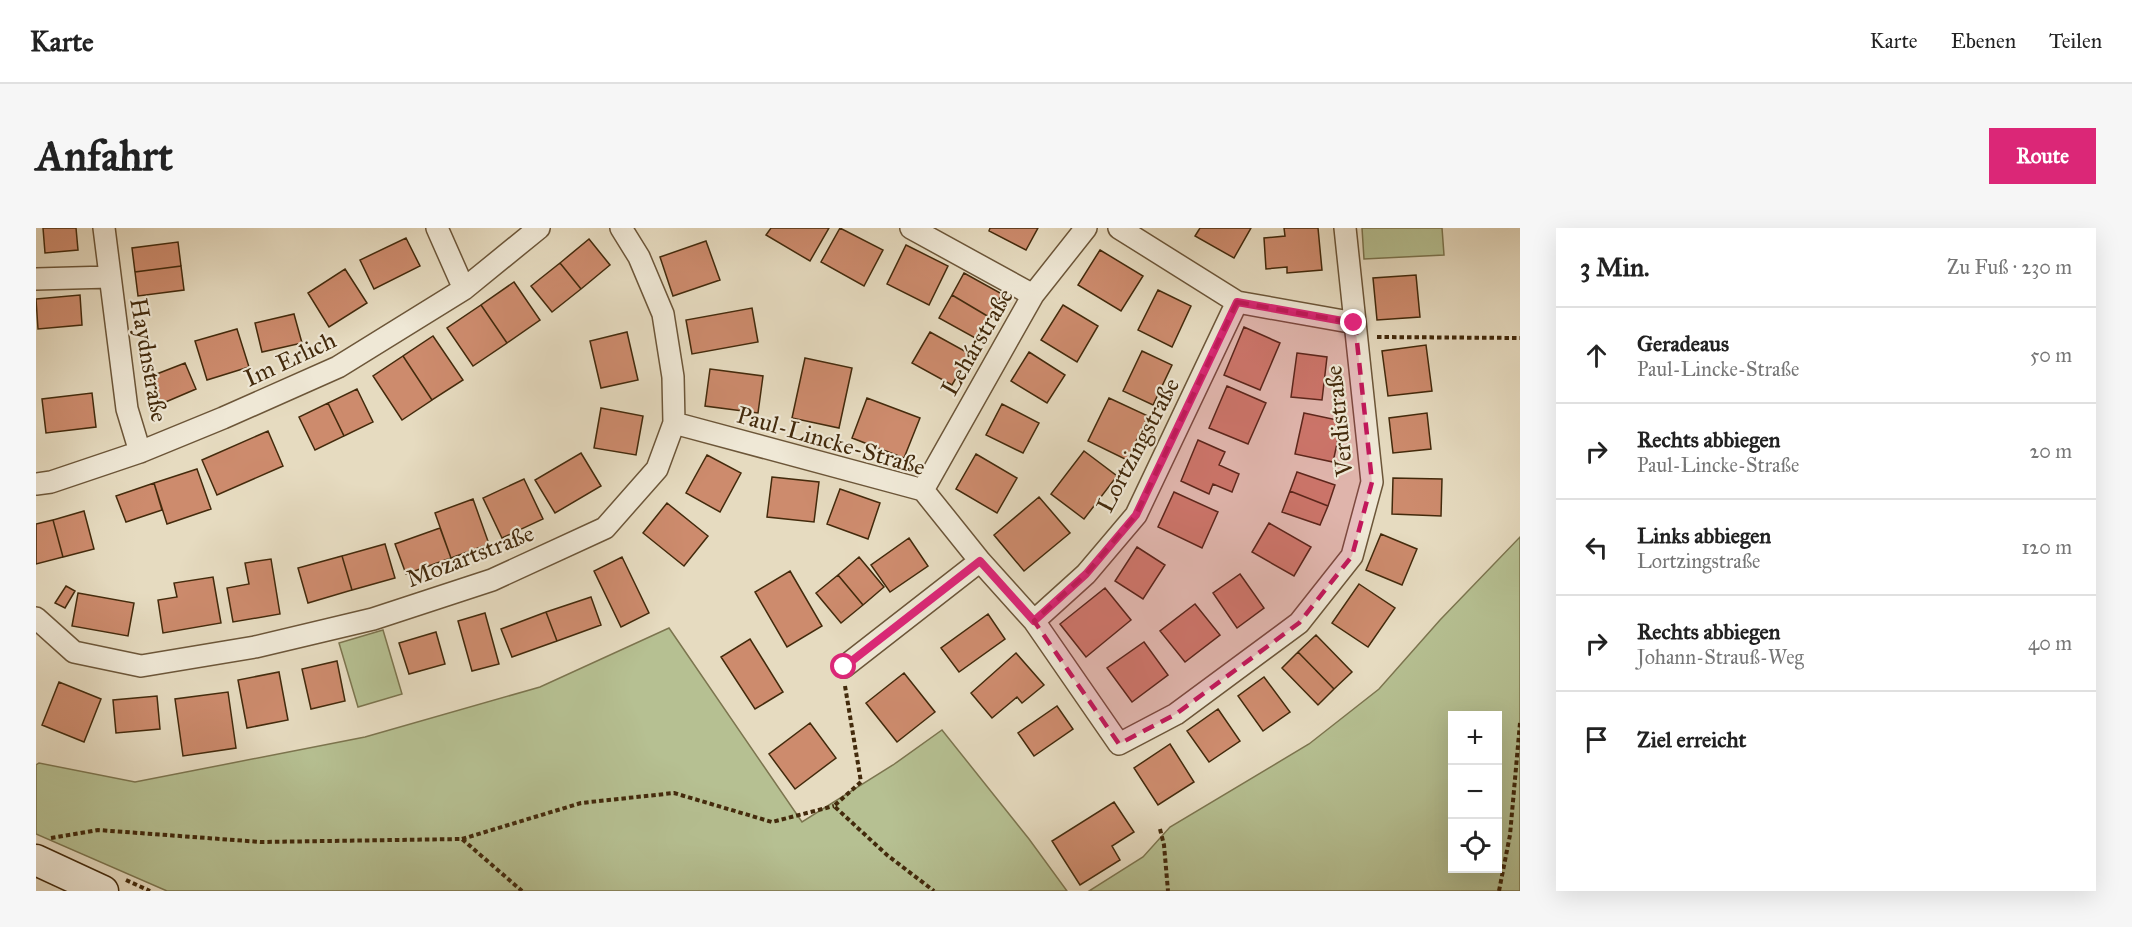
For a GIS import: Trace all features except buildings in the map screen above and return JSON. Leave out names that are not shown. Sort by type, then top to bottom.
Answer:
[{"type":"main road","points":[[38,850],[104,891]]},
{"type":"street","name":"Haydnstraße","points":[[104,228],[127,409],[140,452]]},
{"type":"street","points":[[437,228],[464,289]]},
{"type":"street","name":"Im Erlich","points":[[36,484],[51,482],[140,452],[338,367],[464,289],[539,228]]},
{"type":"street","name":"Mozartstraße","points":[[36,618],[74,652],[141,666],[255,647],[373,619],[492,580],[605,528],[657,469],[674,423],[673,377],[663,314],[639,257],[621,228]]},
{"type":"street","points":[[911,228],[1033,295]]},
{"type":"street","name":"Lehárstraße","points":[[923,490],[1033,295],[1086,228]]},
{"type":"street","points":[[1119,228],[1237,302],[1355,330]]},
{"type":"street","name":"Verdistraße","points":[[1119,744],[1176,714],[1299,623],[1352,556],[1372,482],[1346,228]]},
{"type":"street","name":"Haydnstraße","points":[[36,279],[109,277]]},
{"type":"street","name":"Lortzingstraße","points":[[1034,621],[1086,574],[1136,515],[1237,302]]},
{"type":"street","name":"Paul-Lincke-Straße","points":[[674,423],[923,490],[980,561],[1034,621],[1119,744]]},
{"type":"street","points":[[844,667],[980,561]]},
{"type":"path","points":[[1355,330],[1520,338]]},
{"type":"path","points":[[38,850],[98,830],[261,842],[462,839],[581,803],[674,793],[772,822],[834,806],[861,782],[845,696],[844,667]]},
{"type":"path","points":[[1499,891],[1510,835],[1520,723]]},
{"type":"path","points":[[834,806],[887,855],[934,891]]},
{"type":"path","points":[[1160,829],[1164,845],[1167,891]]},
{"type":"path","points":[[462,839],[522,891]]},
{"type":"highlighted area","points":[[1237,302],[1355,323],[1372,482],[1352,556],[1299,623],[1176,714],[1119,744],[1034,621],[1086,574],[1136,515]]},
{"type":"green space","points":[[1362,228],[1442,228],[1444,255],[1364,259]]},
{"type":"green space","points":[[1520,537],[1520,891],[1089,891],[1143,857],[1170,827],[1309,744],[1379,689],[1440,620]]},
{"type":"green space","points":[[669,628],[802,822],[893,765],[942,730],[1029,839],[1067,891],[167,891],[36,834],[36,765],[39,763],[135,782],[365,737],[540,687]]},
{"type":"green space","points":[[383,630],[402,694],[358,707],[339,643]]},
{"type":"route","points":[[844,667],[980,561],[1034,621],[1086,574],[1136,515],[1237,302],[1354,323]]}]
